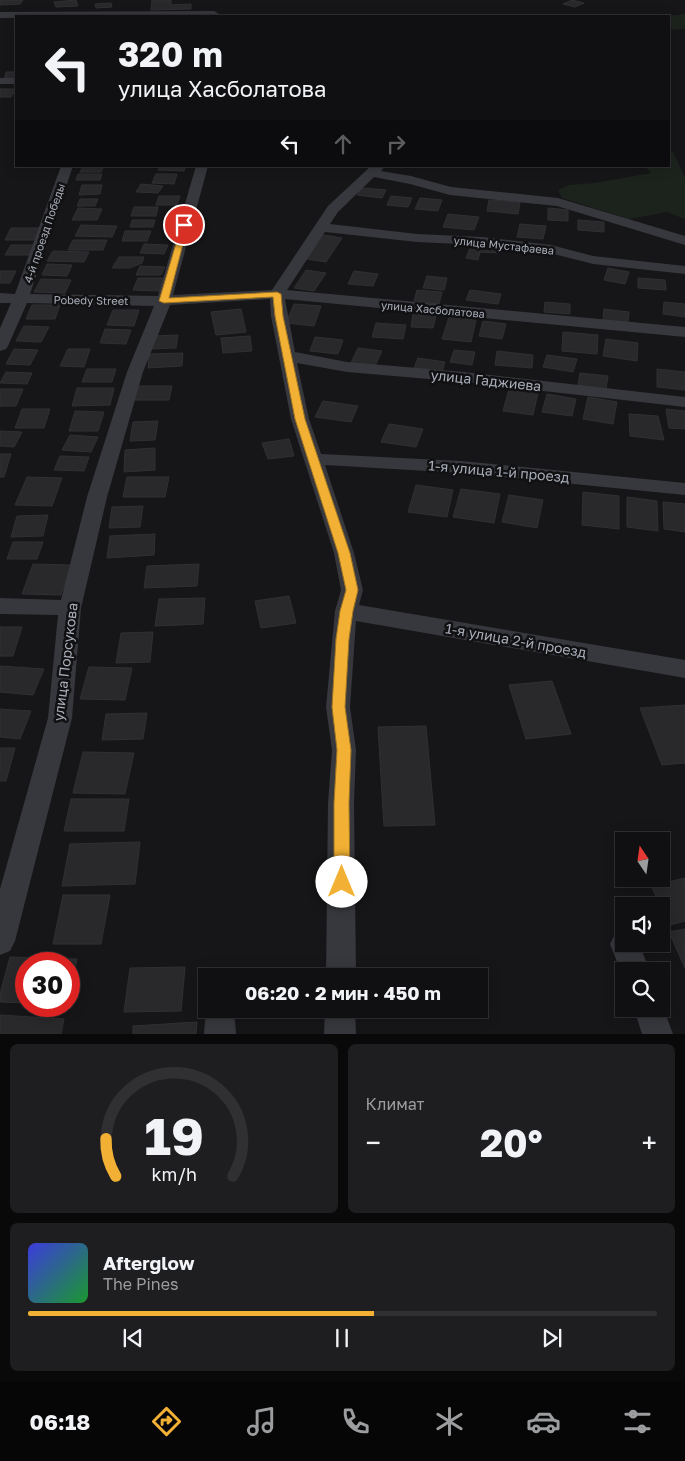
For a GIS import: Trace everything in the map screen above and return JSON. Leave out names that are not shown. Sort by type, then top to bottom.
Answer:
[{"type":"street","points":[[0,14],[49,15],[89,10],[138,10],[214,14]]},
{"type":"street","points":[[0,81],[15,81]]},
{"type":"street","name":"4-й проезд Победы","points":[[0,346],[20,300],[67,167]]},
{"type":"street","name":"улица Порсукова","points":[[0,941],[60,718],[70,608],[105,470],[135,372],[172,301],[201,168]]},
{"type":"street","points":[[341,968],[341,803],[344,750],[338,707],[346,611],[352,590],[344,553],[300,419],[279,316],[277,294],[333,208],[375,170],[450,190],[558,202],[685,241]]},
{"type":"street","name":"улица Мустафаева","points":[[322,227],[417,238],[482,241],[551,249],[593,260],[685,270]]},
{"type":"street","name":"улица Хасболатова","points":[[172,301],[277,294],[685,332]]},
{"type":"street","name":"Pobedy Street","points":[[0,298],[20,300],[172,301]]},
{"type":"street","name":"улица Гаджиева","points":[[288,356],[347,367],[464,377],[685,402]]},
{"type":"street","name":"1-я улица 1-й проезд","points":[[312,459],[461,467],[685,489]]},
{"type":"street","points":[[0,606],[70,608]]},
{"type":"street","name":"1-я улица 2-й проезд","points":[[346,611],[685,670]]},
{"type":"street","points":[[652,1017],[658,1034]]},
{"type":"street","points":[[340,1018],[340,1034]]},
{"type":"shaded area","points":[[685,14],[685,29],[670,30],[670,16]]},
{"type":"shaded area","points":[[670,150],[673,152],[685,178],[685,219],[667,212],[629,219],[562,198],[558,190],[569,185],[595,183],[651,173],[646,167],[670,167]]},
{"type":"building","points":[[0,0],[23,0],[20,4],[0,5]]},
{"type":"building","points":[[76,0],[78,6],[56,7],[54,2]]},
{"type":"building","points":[[152,0],[171,0],[171,5],[191,4],[191,9],[151,10]]},
{"type":"building","points":[[572,0],[584,3],[575,7],[563,4]]},
{"type":"building","points":[[111,3],[112,7],[96,8],[95,4]]},
{"type":"building","points":[[6,72],[15,72],[15,79],[4,80]]},
{"type":"building","points":[[0,89],[15,89],[11,97],[0,97]]},
{"type":"building","points":[[82,167],[104,167],[101,172],[80,172]]},
{"type":"building","points":[[160,167],[186,167],[184,171],[158,170]]},
{"type":"building","points":[[78,174],[102,174],[100,180],[76,180]]},
{"type":"building","points":[[156,174],[177,174],[174,184],[152,183]]},
{"type":"building","points":[[141,184],[163,186],[158,193],[136,192]]},
{"type":"building","points":[[82,185],[102,185],[100,194],[79,195]]},
{"type":"building","points":[[362,188],[386,190],[382,198],[357,195]]},
{"type":"building","points":[[159,196],[180,196],[177,205],[156,205]]},
{"type":"building","points":[[391,196],[412,198],[408,207],[387,205]]},
{"type":"building","points":[[420,198],[442,200],[438,211],[415,209]]},
{"type":"building","points":[[80,199],[98,199],[95,206],[77,206]]},
{"type":"building","points":[[489,200],[520,202],[518,214],[487,211]]},
{"type":"building","points":[[134,207],[158,207],[156,216],[131,216]]},
{"type":"building","points":[[78,208],[102,209],[97,220],[72,220]]},
{"type":"building","points":[[548,208],[568,210],[568,221],[548,220]]},
{"type":"building","points":[[448,214],[479,217],[474,230],[443,227]]},
{"type":"building","points":[[132,220],[155,220],[153,227],[130,227]]},
{"type":"building","points":[[578,220],[604,222],[604,232],[578,230]]},
{"type":"building","points":[[520,224],[546,226],[543,239],[517,237]]},
{"type":"building","points":[[81,225],[117,226],[112,237],[75,236]]},
{"type":"building","points":[[11,228],[41,228],[36,240],[5,240]]},
{"type":"building","points":[[125,231],[151,231],[147,241],[122,241]]},
{"type":"building","points":[[324,235],[342,238],[326,262],[307,259]]},
{"type":"building","points":[[73,240],[107,240],[103,250],[68,250]]},
{"type":"building","points":[[144,244],[168,245],[164,254],[140,253]]},
{"type":"building","points":[[11,245],[34,245],[29,255],[5,255]]},
{"type":"building","points":[[471,245],[501,247],[500,253],[480,252],[478,260],[466,258]]},
{"type":"building","points":[[53,251],[89,252],[84,262],[47,261]]},
{"type":"building","points":[[119,257],[144,257],[142,263],[130,268],[112,268]]},
{"type":"building","points":[[47,264],[72,265],[67,276],[42,275]]},
{"type":"building","points":[[140,266],[165,267],[161,275],[136,275]]},
{"type":"building","points":[[608,268],[629,272],[625,284],[604,280]]},
{"type":"building","points":[[306,270],[326,273],[314,291],[294,288]]},
{"type":"building","points":[[0,271],[16,271],[10,283],[0,283]]},
{"type":"building","points":[[354,271],[378,274],[373,286],[348,284]]},
{"type":"building","points":[[427,276],[447,278],[444,290],[423,288]]},
{"type":"building","points":[[138,278],[163,278],[159,291],[133,290]]},
{"type":"building","points":[[638,278],[665,280],[666,290],[638,288]]},
{"type":"building","points":[[41,279],[71,280],[65,293],[34,292]]},
{"type":"building","points":[[417,290],[442,292],[439,304],[414,301]]},
{"type":"building","points":[[470,290],[501,294],[498,304],[466,300]]},
{"type":"building","points":[[545,302],[570,304],[570,314],[544,312]]},
{"type":"building","points":[[664,302],[685,304],[685,317],[663,314]]},
{"type":"building","points":[[294,304],[321,306],[314,326],[286,323]]},
{"type":"building","points":[[32,305],[60,305],[55,319],[26,319]]},
{"type":"building","points":[[241,309],[246,332],[216,335],[211,312]]},
{"type":"building","points":[[604,309],[629,312],[628,322],[603,320]]},
{"type":"building","points":[[113,310],[139,310],[134,326],[107,325]]},
{"type":"building","points":[[413,314],[436,316],[433,328],[411,327]]},
{"type":"building","points":[[449,317],[476,320],[471,342],[442,339]]},
{"type":"building","points":[[483,321],[506,324],[502,339],[479,336]]},
{"type":"building","points":[[376,323],[406,325],[403,339],[372,337]]},
{"type":"building","points":[[24,326],[49,327],[41,342],[16,341]]},
{"type":"building","points":[[105,329],[131,330],[126,344],[100,343]]},
{"type":"building","points":[[563,332],[598,335],[597,354],[562,351]]},
{"type":"building","points":[[178,335],[176,348],[151,349],[153,336]]},
{"type":"building","points":[[250,336],[252,351],[223,353],[221,338]]},
{"type":"building","points":[[315,337],[343,340],[338,354],[310,351]]},
{"type":"building","points":[[606,339],[638,343],[637,361],[603,356]]},
{"type":"building","points":[[358,348],[382,351],[375,366],[351,363]]},
{"type":"building","points":[[14,349],[38,350],[30,365],[6,364]]},
{"type":"building","points":[[68,349],[90,349],[84,367],[60,366]]},
{"type":"building","points":[[454,350],[475,352],[472,365],[450,362]]},
{"type":"building","points":[[497,351],[533,355],[532,368],[495,365]]},
{"type":"building","points":[[183,353],[182,366],[148,368],[149,354]]},
{"type":"building","points":[[547,355],[577,359],[573,372],[543,367]]},
{"type":"building","points":[[418,358],[445,362],[442,372],[414,368]]},
{"type":"building","points":[[87,369],[116,369],[112,382],[82,382]]},
{"type":"building","points":[[657,369],[685,372],[685,390],[657,387]]},
{"type":"building","points":[[6,372],[32,373],[27,384],[0,383]]},
{"type":"building","points":[[580,373],[608,376],[606,389],[578,385]]},
{"type":"building","points":[[138,386],[172,386],[169,400],[134,400]]},
{"type":"building","points":[[77,388],[114,388],[110,405],[72,406]]},
{"type":"building","points":[[0,389],[23,389],[16,406],[0,406]]},
{"type":"building","points":[[509,389],[538,393],[533,415],[503,411]]},
{"type":"building","points":[[547,394],[576,399],[572,416],[542,412]]},
{"type":"building","points":[[588,397],[617,402],[613,424],[583,419]]},
{"type":"building","points":[[323,401],[358,406],[351,422],[315,417]]},
{"type":"building","points":[[22,409],[50,409],[44,428],[15,428]]},
{"type":"building","points":[[666,409],[685,411],[685,429],[669,428]]},
{"type":"building","points":[[75,411],[104,412],[98,431],[69,431]]},
{"type":"building","points":[[629,414],[658,416],[664,440],[630,436]]},
{"type":"building","points":[[158,421],[155,440],[130,441],[133,422]]},
{"type":"building","points":[[389,424],[423,429],[416,447],[381,442]]},
{"type":"building","points":[[0,431],[22,432],[14,447],[0,446]]},
{"type":"building","points":[[70,435],[98,437],[91,452],[62,450]]},
{"type":"building","points":[[289,439],[294,456],[268,459],[262,443]]},
{"type":"building","points":[[155,448],[155,470],[124,472],[125,450]]},
{"type":"building","points":[[0,454],[11,454],[4,477],[0,477]]},
{"type":"building","points":[[60,456],[89,457],[84,471],[54,470]]},
{"type":"building","points":[[27,477],[62,478],[52,506],[15,505]]},
{"type":"building","points":[[127,477],[169,477],[165,497],[123,497]]},
{"type":"building","points":[[416,485],[453,490],[447,517],[408,512]]},
{"type":"building","points":[[461,489],[500,494],[494,523],[453,517]]},
{"type":"building","points":[[583,492],[619,496],[619,529],[582,525]]},
{"type":"building","points":[[509,495],[543,500],[537,528],[502,522]]},
{"type":"building","points":[[627,497],[657,501],[658,531],[627,527]]},
{"type":"building","points":[[663,502],[685,504],[685,532],[664,529]]},
{"type":"building","points":[[143,506],[140,527],[109,528],[112,507]]},
{"type":"building","points":[[48,515],[43,536],[11,537],[17,516]]},
{"type":"building","points":[[155,534],[154,555],[107,558],[110,536]]},
{"type":"building","points":[[13,542],[43,542],[37,559],[7,559]]},
{"type":"building","points":[[33,564],[71,565],[61,595],[22,594]]},
{"type":"building","points":[[199,564],[197,586],[144,588],[147,566]]},
{"type":"building","points":[[289,596],[296,623],[261,628],[255,601]]},
{"type":"building","points":[[205,598],[203,624],[155,626],[159,599]]},
{"type":"building","points":[[0,627],[22,627],[13,656],[0,656]]},
{"type":"building","points":[[153,632],[150,662],[116,663],[121,633]]},
{"type":"building","points":[[0,666],[44,669],[33,695],[0,692]]},
{"type":"building","points":[[89,667],[132,668],[125,700],[80,699]]},
{"type":"building","points":[[552,681],[571,734],[526,739],[509,685]]},
{"type":"building","points":[[685,705],[685,763],[662,765],[640,708]]},
{"type":"building","points":[[0,709],[31,711],[20,739],[0,737]]},
{"type":"building","points":[[147,713],[143,739],[102,740],[106,714]]},
{"type":"building","points":[[426,726],[435,825],[384,826],[378,727]]},
{"type":"building","points":[[0,748],[15,748],[6,781],[0,781]]},
{"type":"building","points":[[83,752],[134,753],[125,794],[73,793]]},
{"type":"building","points":[[71,799],[129,799],[124,831],[64,831]]},
{"type":"building","points":[[140,842],[135,884],[62,886],[70,844]]},
{"type":"building","points":[[685,878],[685,921],[670,925],[670,897],[656,897],[652,888],[670,888],[670,882]]},
{"type":"building","points":[[63,895],[110,895],[101,944],[53,944]]},
{"type":"building","points":[[685,929],[685,968],[670,934],[670,932]]},
{"type":"building","points":[[10,957],[15,957],[15,1003],[0,1002],[0,994]]},
{"type":"building","points":[[185,967],[181,1011],[124,1012],[130,968]]},
{"type":"building","points":[[0,1015],[64,1019],[61,1034],[0,1034]]},
{"type":"building","points":[[197,1022],[196,1034],[133,1034],[133,1026]]},
{"type":"route","points":[[184,225],[164,301],[277,294],[279,316],[300,419],[344,553],[352,590],[346,611],[338,707],[344,750],[341,803],[342,882]]}]
